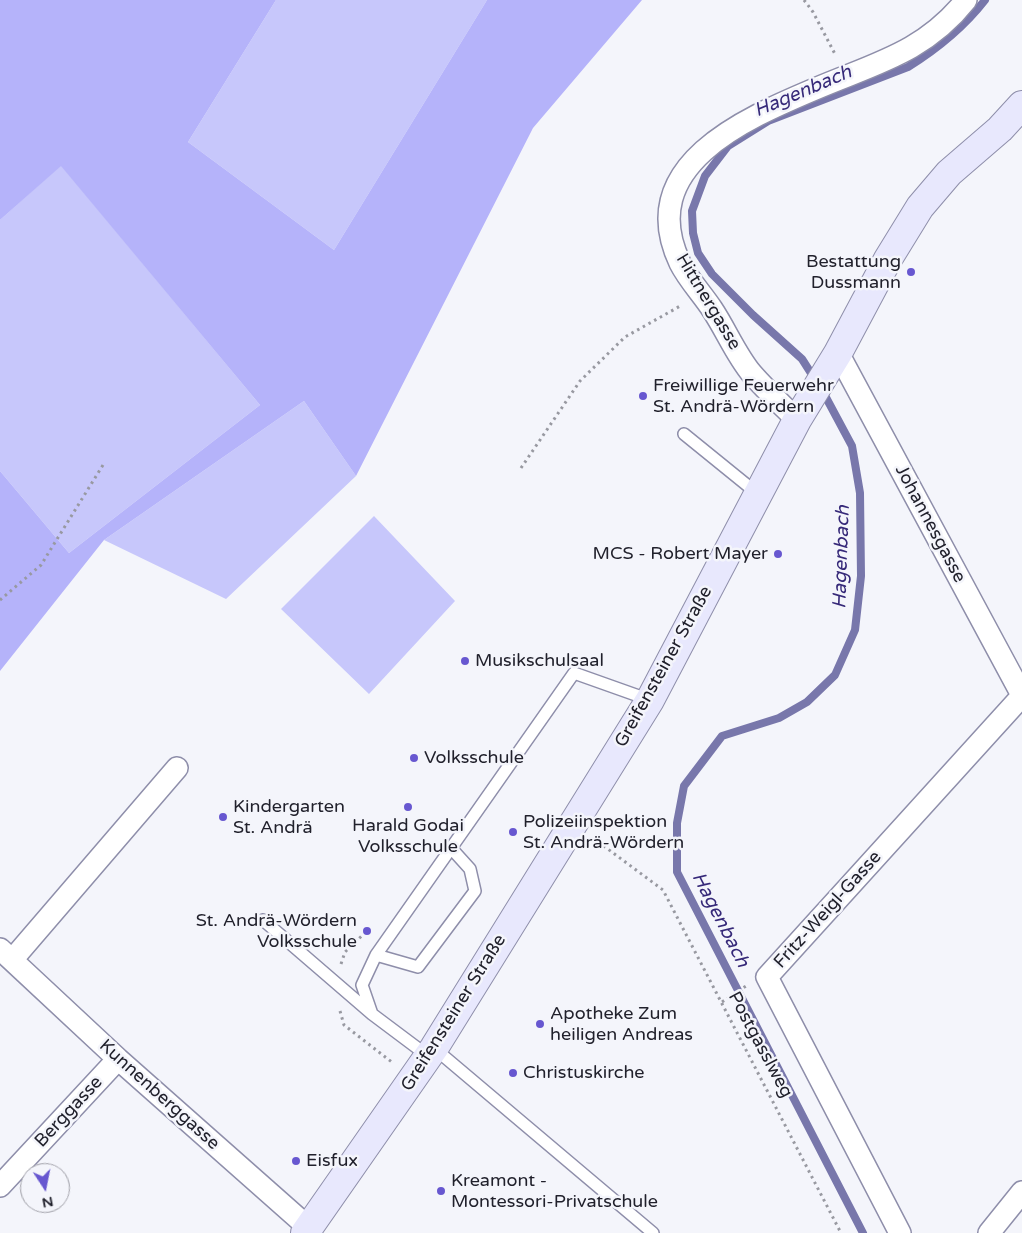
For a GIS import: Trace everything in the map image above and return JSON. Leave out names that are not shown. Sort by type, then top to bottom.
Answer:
[{"type":"main road","name":"Greifensteiner Straße","points":[[307,1231],[431,1052],[650,700],[797,420],[833,363],[888,259],[920,206],[949,173],[1000,129],[1022,105]]},
{"type":"street","name":"Hittnergasse","points":[[797,420],[751,373],[702,294],[680,263],[672,237],[668,212],[676,186],[691,163],[719,138],[755,115],[897,57],[920,42],[966,0]]},
{"type":"street","name":"Johannesgasse","points":[[833,363],[1022,696]]},
{"type":"street","name":"Fritz-Weigl-Gasse","points":[[900,1233],[767,977],[1022,696]]},
{"type":"street","name":"Kunnenberggasse","points":[[177,768],[6,955],[307,1231]]},
{"type":"street","name":"Berggasse","points":[[0,1186],[118,1059]]},
{"type":"street","points":[[988,1233],[1022,1192]]},
{"type":"lane","points":[[684,434],[758,494]]},
{"type":"lane","points":[[372,1014],[362,985],[376,955],[574,673],[650,700]]},
{"type":"lane","points":[[376,955],[418,967],[475,891],[470,869],[451,848]]},
{"type":"lane","points":[[263,920],[372,1014],[431,1052],[654,1233]]},
{"type":"path","points":[[804,0],[813,12],[846,77]]},
{"type":"path","points":[[521,468],[586,374],[625,337],[702,294]]},
{"type":"path","points":[[0,600],[40,565],[103,465]]},
{"type":"path","name":"Postgasslweg","points":[[572,823],[663,890],[841,1233]]},
{"type":"path","points":[[722,1002],[748,985]]},
{"type":"shaded area","points":[[0,0],[276,0],[188,142],[334,250],[487,0],[642,0],[533,128],[356,476],[304,401],[104,540],[0,671],[0,471],[69,553],[260,405],[61,166],[0,220]]},
{"type":"shaded area","points":[[276,0],[487,0],[334,250],[188,142]]},
{"type":"shaded area","points":[[61,165],[260,405],[69,553],[0,471],[0,220]]},
{"type":"shaded area","points":[[304,401],[356,476],[226,599],[104,540]]},
{"type":"shaded area","points":[[374,516],[455,601],[369,694],[281,609]]},
{"type":"waterway","name":"Hagenbach","points":[[816,381],[802,359],[753,315],[712,274],[698,253],[693,233],[692,211],[705,176],[728,146],[768,121],[908,67],[950,37],[985,0]]},
{"type":"waterway","name":"Hagenbach","points":[[822,390],[852,446],[860,493],[861,576],[855,630],[835,675],[807,702],[779,718],[722,736],[684,786],[677,823],[677,872],[863,1233]]},
{"type":"place","name":"Bestattung Dussmann","points":[[911,272]]},
{"type":"place","name":"Freiwillige Feuerwehr St. Andrä-Wördern","points":[[643,396]]},
{"type":"place","name":"MCS - Robert Mayer","points":[[778,554]]},
{"type":"place","name":"Musikschulsaal","points":[[465,661]]},
{"type":"place","name":"Volksschule","points":[[414,758]]},
{"type":"place","name":"Harald Godai Volksschule","points":[[408,807]]},
{"type":"place","name":"Kindergarten St. Andrä","points":[[223,817]]},
{"type":"place","name":"Polizeiinspektion St. Andrä-Wördern","points":[[513,832]]},
{"type":"place","name":"St. Andrä-Wördern Volksschule","points":[[367,931]]},
{"type":"place","name":"Apotheke Zum heiligen Andreas","points":[[540,1024]]},
{"type":"place","name":"Christuskirche","points":[[513,1073]]},
{"type":"place","name":"Eisfux","points":[[296,1161]]},
{"type":"place","name":"Kreamont - Montessori-Privatschule","points":[[441,1191]]}]
